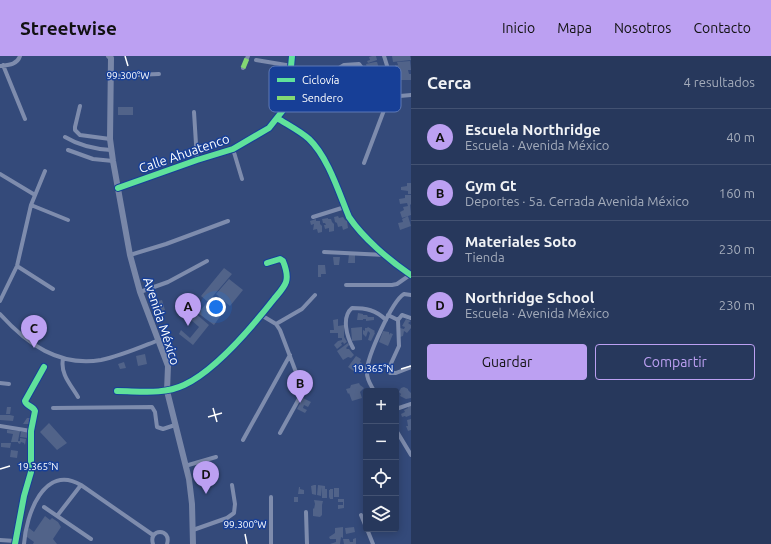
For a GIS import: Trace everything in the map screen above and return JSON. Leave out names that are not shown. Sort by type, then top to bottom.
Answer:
[{"type":"main road","name":"Avenida México","points":[[111,57],[110,139],[112,161],[130,255],[140,292],[168,366],[167,391],[185,466],[192,504],[193,544]]},
{"type":"street","points":[[20,56],[16,62],[2,66],[25,119]]},
{"type":"street","points":[[243,68],[248,56]]},
{"type":"street","name":"Calle Ahuatenco","points":[[292,56],[292,66]]},
{"type":"street","points":[[384,56],[387,66]]},
{"type":"street","points":[[256,60],[292,66]]},
{"type":"street","points":[[342,66],[359,64],[360,66]]},
{"type":"street","points":[[111,76],[159,74]]},
{"type":"street","points":[[401,96],[411,95]]},
{"type":"street","points":[[80,106],[75,127],[77,133],[80,135],[110,139]]},
{"type":"street","points":[[194,112],[197,160]]},
{"type":"street","name":"Calle Ahuatenco","points":[[118,188],[233,149],[269,128],[282,112]]},
{"type":"street","points":[[364,163],[383,112]]},
{"type":"street","points":[[277,118],[309,139],[318,149],[354,224],[386,255],[411,275],[397,284],[392,285],[346,285]]},
{"type":"street","points":[[65,137],[83,146],[111,150]]},
{"type":"street","points":[[233,149],[242,179]]},
{"type":"street","points":[[68,150],[92,159],[112,161]]},
{"type":"street","points":[[0,301],[17,266],[31,205],[45,171]]},
{"type":"street","points":[[0,174],[34,195]]},
{"type":"street","points":[[31,205],[68,220]]},
{"type":"street","points":[[313,218],[345,207]]},
{"type":"street","points":[[130,255],[172,242],[228,221]]},
{"type":"street","points":[[324,252],[386,255]]},
{"type":"street","points":[[140,292],[168,282],[207,261]]},
{"type":"street","points":[[117,391],[167,391],[183,386],[192,381],[214,364],[261,315],[286,283],[287,279],[283,261],[267,262]]},
{"type":"street","points":[[17,266],[53,289]]},
{"type":"street","points":[[276,324],[296,314],[315,295]]},
{"type":"street","points":[[372,388],[368,379],[367,367],[388,315],[401,295],[411,295]]},
{"type":"street","points":[[353,348],[346,325],[346,317],[352,308],[367,309],[376,312],[386,320]]},
{"type":"street","points":[[0,314],[13,329],[27,340],[47,352],[63,359],[74,361],[101,360],[114,357],[159,340]]},
{"type":"street","points":[[261,315],[276,324],[280,330],[302,388],[301,395],[280,433]]},
{"type":"street","points":[[388,315],[398,320]]},
{"type":"street","points":[[411,318],[402,315],[398,320],[399,346],[388,370],[390,373],[394,374],[411,367]]},
{"type":"street","points":[[243,440],[290,355]]},
{"type":"street","points":[[63,359],[63,373],[78,397]]},
{"type":"street","points":[[0,540],[15,542],[30,472],[31,431],[35,411],[25,401],[44,367]]},
{"type":"street","points":[[0,383],[9,384]]},
{"type":"street","points":[[399,408],[411,404]]},
{"type":"street","points":[[53,408],[152,407],[155,412],[157,428],[175,426]]},
{"type":"street","points":[[0,426],[31,431]]},
{"type":"street","points":[[399,435],[411,455]]},
{"type":"street","points":[[185,466],[216,457]]},
{"type":"street","points":[[24,544],[25,530],[37,498],[52,482],[67,479],[81,485],[153,535]]},
{"type":"street","points":[[57,516],[81,485]]},
{"type":"street","points":[[193,530],[228,518],[234,513],[235,504],[232,485]]},
{"type":"street","points":[[271,544],[272,497]]},
{"type":"street","points":[[44,507],[91,539]]},
{"type":"street","points":[[306,512],[307,544]]},
{"type":"street","points":[[361,515],[363,520]]},
{"type":"street","points":[[152,544],[153,535],[156,532],[164,533],[169,540],[168,544]]},
{"type":"street","points":[[368,532],[373,544]]},
{"type":"building","points":[[376,56],[377,60],[368,63],[367,61],[370,60],[369,57]]},
{"type":"building","points":[[392,56],[410,56],[411,60],[393,62]]},
{"type":"building","points":[[410,61],[411,70],[408,70],[409,74],[411,74],[411,80],[401,80],[401,66],[395,66],[398,65],[397,62]]},
{"type":"building","points":[[377,62],[378,66],[366,66],[366,64]]},
{"type":"building","points":[[118,107],[133,107],[133,115],[118,115]]},
{"type":"building","points":[[407,183],[411,183],[411,194],[408,194],[408,191],[401,190],[401,187],[407,186]]},
{"type":"building","points":[[405,195],[411,195],[411,215],[402,218],[400,212],[404,210],[403,207],[408,206],[407,203],[400,204],[399,199],[405,198]]},
{"type":"building","points":[[338,216],[339,218],[343,217],[347,221],[348,228],[343,230],[342,226],[338,227],[334,217]]},
{"type":"building","points":[[408,216],[411,226],[400,230],[398,223],[403,222],[402,219]]},
{"type":"building","points":[[316,219],[316,221],[320,221],[322,232],[318,233],[317,229],[313,230],[314,224],[311,225],[310,221]]},
{"type":"building","points":[[322,219],[331,219],[334,224],[334,231],[329,232],[329,228],[325,229],[324,225],[326,225],[323,223]]},
{"type":"building","points":[[349,254],[355,254],[355,263],[348,263]]},
{"type":"building","points":[[333,257],[340,257],[339,265],[334,265]]},
{"type":"building","points":[[318,265],[325,265],[326,274],[321,274],[321,277],[318,277]]},
{"type":"building","points":[[224,268],[232,274],[208,302],[201,296]]},
{"type":"building","points":[[229,279],[243,290],[230,306],[216,294]]},
{"type":"building","points":[[162,300],[165,310],[155,313],[152,303]]},
{"type":"building","points":[[206,304],[221,315],[214,325],[198,313]]},
{"type":"building","points":[[195,313],[209,325],[193,345],[179,334],[181,330],[190,338],[199,327],[190,319]]},
{"type":"building","points":[[358,313],[367,315],[368,317],[374,317],[374,320],[357,320]]},
{"type":"building","points":[[338,319],[338,326],[344,325],[344,337],[347,342],[344,344],[343,342],[341,343],[342,345],[337,349],[334,345],[338,341],[342,340],[342,338],[338,338],[338,333],[330,333],[330,330],[334,330],[333,320]]},
{"type":"building","points":[[406,319],[411,321],[408,323],[411,325],[411,328],[407,333],[404,331],[403,336],[400,337],[400,328],[404,329],[405,327],[402,326]]},
{"type":"building","points":[[362,327],[362,340],[352,341],[351,328]]},
{"type":"building","points":[[368,327],[375,331],[371,341],[368,340],[370,333],[368,331],[366,337],[363,334],[363,330],[365,331],[365,328]]},
{"type":"building","points":[[383,331],[389,332],[389,335],[390,333],[393,334],[388,346],[379,342]]},
{"type":"building","points":[[348,343],[349,345],[346,348],[349,349],[354,355],[351,358],[348,357],[343,360],[337,351]]},
{"type":"building","points":[[145,354],[147,364],[138,366],[136,356]]},
{"type":"building","points":[[356,356],[361,359],[360,362],[362,363],[355,372],[348,367]]},
{"type":"building","points":[[124,362],[126,368],[120,369],[118,364]]},
{"type":"building","points":[[359,383],[364,388],[360,392],[362,398],[352,401],[346,389],[350,388],[351,385]]},
{"type":"building","points":[[404,387],[408,389],[411,393],[411,398],[406,399],[400,396],[401,394],[399,392],[401,388]]},
{"type":"building","points":[[303,398],[311,402],[308,407],[304,405],[303,408],[307,410],[305,413],[297,409]]},
{"type":"building","points":[[408,406],[411,406],[411,415],[402,417],[401,414],[405,412],[404,410],[408,408]]},
{"type":"building","points":[[7,407],[11,407],[10,414],[6,414]]},
{"type":"building","points":[[0,415],[14,416],[13,421],[0,420]]},
{"type":"building","points":[[27,418],[31,418],[29,424],[23,424]]},
{"type":"building","points":[[411,419],[411,430],[408,431],[406,426],[408,426],[407,420]]},
{"type":"building","points":[[49,423],[67,443],[57,450],[40,432]]},
{"type":"building","points":[[7,430],[20,431],[18,441],[20,441],[20,438],[26,439],[25,445],[21,442],[20,444],[18,442],[11,442],[13,434],[7,433]]},
{"type":"building","points":[[21,432],[27,432],[28,438],[20,437]]},
{"type":"building","points":[[1,443],[11,443],[10,448],[1,447]]},
{"type":"building","points":[[11,450],[18,451],[17,458],[10,457]]},
{"type":"building","points":[[316,485],[316,495],[312,494],[311,486]]},
{"type":"building","points":[[318,485],[325,486],[325,489],[327,489],[327,498],[322,498],[322,487],[321,496],[317,495]]},
{"type":"building","points":[[299,487],[300,489],[304,490],[304,494],[298,494]]},
{"type":"building","points":[[334,488],[339,488],[339,497],[334,497]]},
{"type":"building","points":[[330,489],[333,489],[333,499],[330,499],[329,497]]},
{"type":"building","points":[[294,497],[298,497],[298,502],[294,502]]},
{"type":"building","points":[[338,499],[344,499],[344,508],[338,509],[338,505],[343,505],[343,502],[338,502]]},
{"type":"building","points":[[314,500],[323,501],[322,515],[320,517],[313,516],[313,508],[314,509],[315,504]]},
{"type":"building","points":[[45,516],[50,520],[52,518],[58,522],[61,527],[53,539],[57,544],[33,544],[34,542],[27,537],[25,533],[29,528],[34,532]]},
{"type":"building","points":[[343,527],[343,538],[341,537],[340,544],[330,544],[336,542],[336,539],[330,539],[329,537],[335,533],[335,528]]},
{"type":"building","points":[[354,527],[355,532],[346,534],[345,528]]},
{"type":"building","points":[[356,538],[356,544],[344,544],[343,539],[349,539],[350,542],[353,542],[353,539]]},
{"type":"marked path","points":[[243,68],[248,56]]},
{"type":"cycle path","points":[[291,66],[292,56]]},
{"type":"cycle path","points":[[118,188],[233,149],[269,128],[282,112]]},
{"type":"cycle path","points":[[277,118],[302,133],[316,147],[327,165],[349,217],[377,249],[411,275]]},
{"type":"cycle path","points":[[117,391],[151,392],[176,388],[196,378],[221,359],[244,335],[281,291],[286,282],[287,277],[283,261],[280,259],[267,263]]},
{"type":"cycle path","points":[[15,544],[24,496],[31,472],[31,431],[35,411],[25,401],[44,367]]},
{"type":"place","name":"Escuela Northridge","points":[[188,326]]},
{"type":"place","name":"Materiales Soto","points":[[34,348]]},
{"type":"place","name":"Gym Gt","points":[[300,403]]},
{"type":"place","name":"Northridge School","points":[[206,494]]}]
